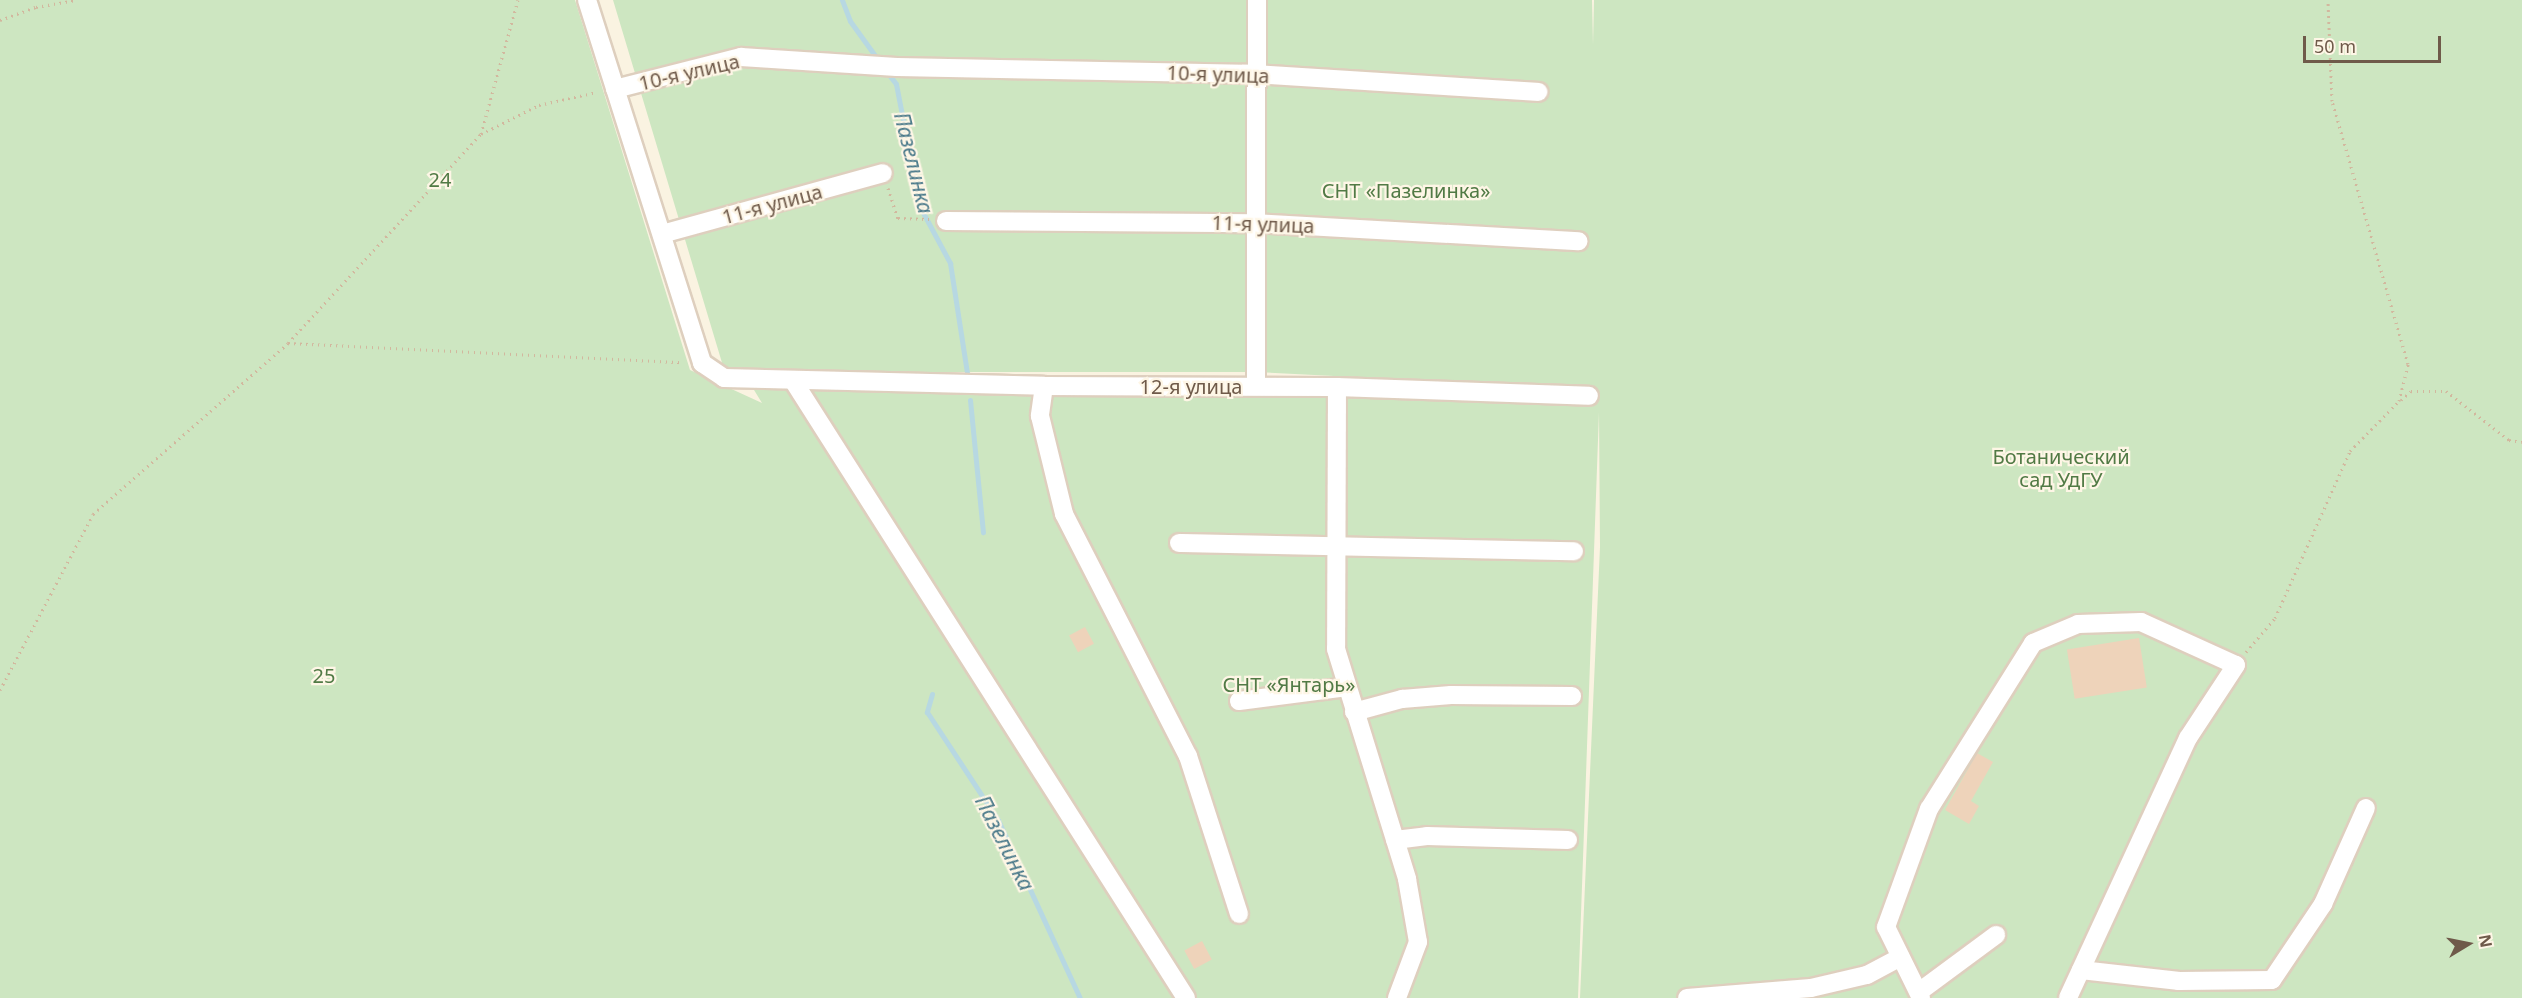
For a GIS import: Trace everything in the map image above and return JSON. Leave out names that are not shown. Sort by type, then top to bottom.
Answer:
[{"type":"street","points":[[587,0],[702,363]]},
{"type":"street","points":[[1256,386],[1253,223],[1257,0]]},
{"type":"street","name":"10-я улица","points":[[615,89],[741,57],[897,67],[1255,74],[1538,92]]},
{"type":"street","name":"11-я улица","points":[[662,234],[883,174]]},
{"type":"street","name":"11-я улица","points":[[946,221],[1253,223],[1579,241]]},
{"type":"street","name":"12-я улица","points":[[702,363],[724,378],[794,382],[1338,387],[1589,396]]},
{"type":"street","points":[[794,382],[1186,998]]},
{"type":"street","points":[[1044,386],[1040,416],[1064,513],[1188,756],[1239,914]]},
{"type":"street","points":[[1338,387],[1336,649],[1407,879],[1418,942],[1397,998]]},
{"type":"street","points":[[1179,543],[1338,544],[1574,551]]},
{"type":"street","points":[[1996,935],[1920,995],[1886,927],[1929,809],[2034,643],[2078,624],[2141,622],[2236,665],[2188,738],[2068,998]]},
{"type":"street","points":[[1239,701],[1347,687]]},
{"type":"street","points":[[1354,712],[1402,699],[1451,695],[1572,696]]},
{"type":"street","points":[[2081,970],[2179,981],[2272,980],[2323,904],[2366,808]]},
{"type":"street","points":[[1395,840],[1427,836],[1568,840]]},
{"type":"street","points":[[1687,998],[1811,988],[1867,975],[1902,957]]},
{"type":"path","points":[[0,20],[36,7],[76,0]]},
{"type":"path","points":[[481,134],[518,0]]},
{"type":"path","points":[[2328,0],[2332,101],[2408,364],[2399,401]]},
{"type":"path","points":[[0,690],[93,514],[288,343],[481,134],[539,105],[615,89]]},
{"type":"path","points":[[883,174],[898,218],[920,219]]},
{"type":"path","points":[[288,343],[702,363]]},
{"type":"path","points":[[2236,665],[2275,618],[2350,451],[2411,391],[2446,391],[2509,440],[2522,442]]},
{"type":"green space","points":[[0,0],[575,0],[690,370],[762,403],[743,372],[723,366],[613,0],[1592,0],[1593,45],[1594,0],[2522,0],[2522,998],[1580,998],[1600,547],[1599,412],[1578,998],[0,998]],"holes":[[[787,372],[1255,372],[1570,388]]]},
{"type":"building","points":[[1085,627],[1094,644],[1078,652],[1069,635]]},
{"type":"building","points":[[2139,638],[2147,687],[2075,699],[2067,649]]},
{"type":"building","points":[[1977,753],[1993,762],[1971,801],[1979,806],[1969,824],[1945,810]]},
{"type":"building","points":[[1202,941],[1212,960],[1194,969],[1184,950]]},
{"type":"waterway","name":"Пазелинка","points":[[842,0],[850,21],[879,61]]},
{"type":"waterway","name":"Пазелинка","points":[[886,71],[896,84],[920,207],[950,263],[967,373]]},
{"type":"waterway","name":"Пазелинка","points":[[970,400],[983,532]]},
{"type":"waterway","name":"Пазелинка","points":[[932,694],[927,712],[998,820],[1080,998]]},
{"type":"park label","name":"24","points":[[440,179]]},
{"type":"park label","name":"СНТ «Пазелинка»","points":[[1406,190]]},
{"type":"park label","name":"Ботанический сад УдГУ","points":[[2061,468]]},
{"type":"park label","name":"25","points":[[324,675]]},
{"type":"park label","name":"СНТ «Янтарь»","points":[[1289,684]]}]
